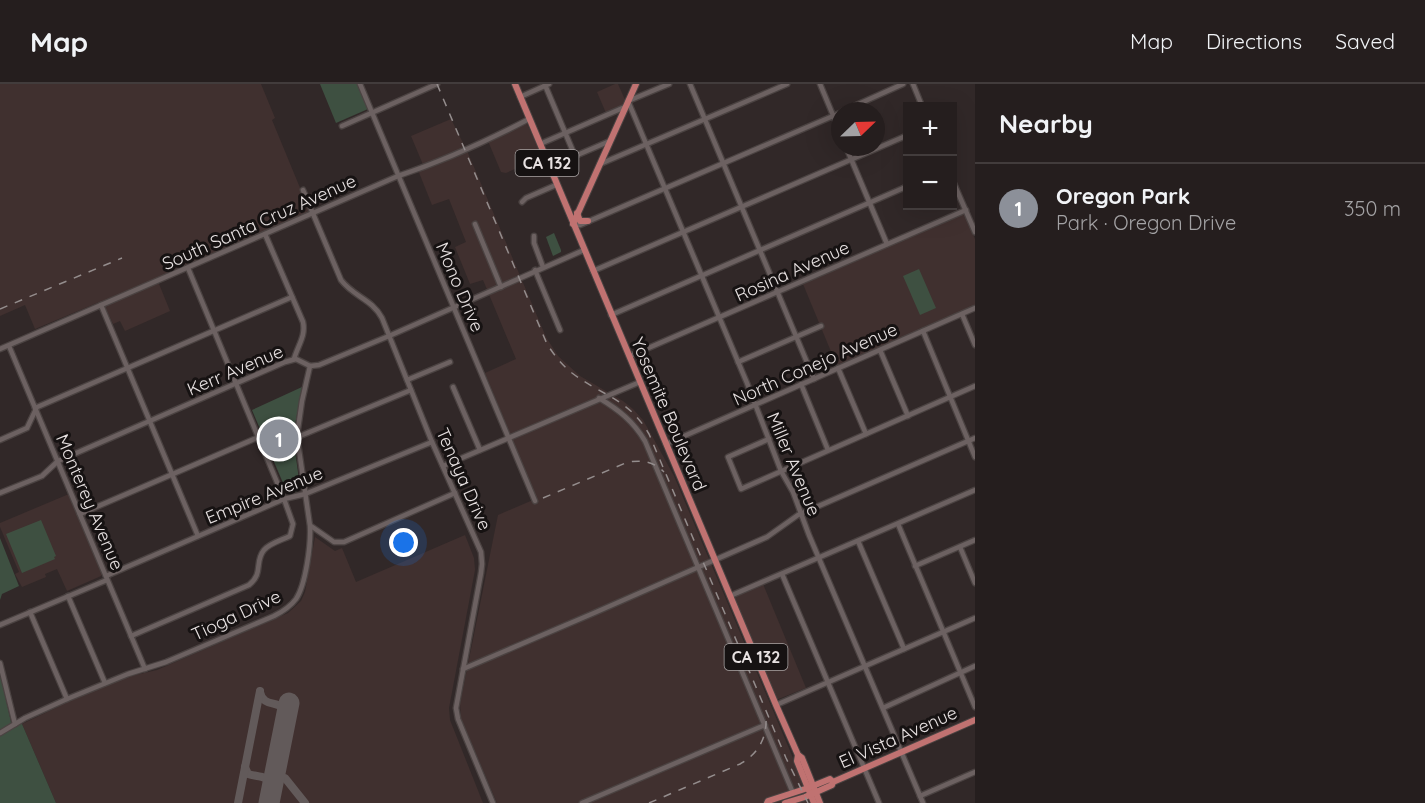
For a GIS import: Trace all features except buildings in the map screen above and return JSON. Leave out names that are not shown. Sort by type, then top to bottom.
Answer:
[{"type":"main road","name":"Yosemite Boulevard","points":[[515,84],[776,705],[798,755],[802,758],[814,803]]},
{"type":"main road","points":[[573,224],[636,84]]},
{"type":"main road","points":[[566,207],[574,210],[581,205]]},
{"type":"main road","points":[[577,213],[580,221],[588,222]]},
{"type":"main road","name":"El Vista Avenue","points":[[795,799],[830,779],[833,782],[975,720]]},
{"type":"main road","name":"Yosemite Boulevard","points":[[812,790],[820,803]]},
{"type":"main road","points":[[767,803],[768,801],[795,799]]},
{"type":"main road","points":[[785,803],[795,799]]},
{"type":"street","name":"Mono Drive","points":[[360,84],[536,501]]},
{"type":"street","points":[[342,126],[437,84]]},
{"type":"street","points":[[540,144],[669,84]]},
{"type":"street","points":[[690,84],[814,379]]},
{"type":"street","points":[[600,164],[787,84]]},
{"type":"street","points":[[820,84],[831,111]]},
{"type":"street","points":[[864,102],[903,84]]},
{"type":"street","points":[[913,84],[920,102]]},
{"type":"street","points":[[520,97],[547,85],[575,156],[610,141]]},
{"type":"street","name":"Miller Avenue","points":[[627,104],[665,188],[923,803]]},
{"type":"street","points":[[573,224],[580,225],[588,222],[831,117]]},
{"type":"street","name":"South Santa Cruz Avenue","points":[[0,349],[398,176],[423,168],[501,134],[529,119]]},
{"type":"street","points":[[593,271],[903,137]]},
{"type":"street","points":[[850,156],[887,244]]},
{"type":"street","points":[[522,202],[556,185]]},
{"type":"street","points":[[611,315],[903,188]]},
{"type":"street","name":"Tenaya Drive","points":[[303,190],[341,280],[351,291],[367,300],[382,318],[432,442],[479,547],[482,564],[456,714],[493,803]]},
{"type":"street","points":[[957,190],[975,232]]},
{"type":"street","name":"Rosina Avenue","points":[[630,356],[966,210]]},
{"type":"street","points":[[475,224],[501,286]]},
{"type":"street","points":[[265,234],[303,322],[304,332],[294,359]]},
{"type":"street","points":[[534,236],[534,244],[543,267]]},
{"type":"street","name":"Kerr Avenue","points":[[0,493],[42,476],[58,461],[236,383],[294,359],[310,366],[319,365],[584,250]]},
{"type":"street","points":[[131,636],[249,585],[257,577],[260,558],[265,549],[290,536],[292,524],[259,437],[188,268]]},
{"type":"street","points":[[536,270],[560,330]]},
{"type":"street","points":[[0,439],[27,428],[35,408],[292,297]]},
{"type":"street","points":[[101,305],[198,536]]},
{"type":"street","name":"North Conejo Avenue","points":[[666,444],[975,308]]},
{"type":"street","points":[[962,314],[975,345]]},
{"type":"street","points":[[738,362],[821,326]]},
{"type":"street","points":[[923,331],[975,457]]},
{"type":"street","name":"Monterey Avenue","points":[[9,346],[145,669]]},
{"type":"street","points":[[880,350],[908,416]]},
{"type":"street","points":[[407,380],[450,362]]},
{"type":"street","name":"Tioga Drive","points":[[0,733],[67,699],[166,662],[279,614],[289,607],[302,585],[310,546],[310,526],[297,436],[310,366]]},
{"type":"street","points":[[838,368],[866,434]]},
{"type":"street","points":[[443,466],[640,382]]},
{"type":"street","points":[[801,384],[828,450]]},
{"type":"street","points":[[769,439],[728,457],[741,489],[975,386]]},
{"type":"street","points":[[453,387],[480,450]]},
{"type":"street","points":[[297,436],[411,390]]},
{"type":"street","points":[[599,399],[625,415],[640,433],[795,799]]},
{"type":"street","points":[[80,514],[259,437]]},
{"type":"street","points":[[463,669],[699,568],[767,537],[801,514],[975,438]]},
{"type":"street","name":"Empire Avenue","points":[[0,625],[284,499],[305,494],[432,442]]},
{"type":"street","points":[[730,596],[975,490]]},
{"type":"street","points":[[310,526],[334,542],[342,542],[455,493]]},
{"type":"street","points":[[898,524],[975,707]]},
{"type":"street","points":[[915,566],[975,540]]},
{"type":"street","points":[[858,541],[904,649]]},
{"type":"street","points":[[960,546],[975,583]]},
{"type":"street","points":[[782,574],[879,803]]},
{"type":"street","points":[[69,596],[105,683]]},
{"type":"street","points":[[30,612],[67,699]]},
{"type":"street","points":[[776,705],[975,618]]},
{"type":"street","points":[[0,663],[15,724]]},
{"type":"street","points":[[883,708],[975,666]]},
{"type":"street","points":[[582,803],[765,725]]},
{"type":"street","points":[[920,796],[975,772]]},
{"type":"shaded area","points":[[0,84],[261,84],[275,118],[272,120],[310,212],[157,279],[170,311],[125,331],[120,321],[113,324],[102,301],[35,329],[25,305],[0,316]]},
{"type":"shaded area","points":[[618,84],[626,102],[606,113],[597,92]]},
{"type":"shaded area","points":[[451,119],[468,153],[546,337],[558,356],[580,376],[633,409],[643,420],[674,476],[812,803],[497,803],[461,719],[460,704],[498,515],[533,500],[507,439],[511,437],[485,373],[516,359],[483,280],[470,284],[455,247],[466,242],[449,199],[432,205],[418,170],[424,167],[411,136]]},
{"type":"shaded area","points":[[527,123],[542,157],[506,173],[501,172],[488,141]]},
{"type":"shaded area","points":[[962,214],[965,215],[975,239],[975,306],[837,366],[803,284]]},
{"type":"shaded area","points":[[69,494],[101,576],[67,591],[57,569],[45,574],[46,577],[22,587],[15,574],[19,572],[0,523]]},
{"type":"shaded area","points":[[465,535],[474,558],[475,570],[449,708],[450,720],[483,803],[56,803],[22,724],[106,685],[157,670],[288,613],[301,601],[305,592],[315,537],[335,551],[342,548],[356,582]]},
{"type":"shaded area","points":[[763,584],[806,688],[776,700],[733,597]]},
{"type":"green space","points":[[320,84],[358,84],[368,109],[336,123]]},
{"type":"green space","points":[[554,233],[561,252],[553,256],[546,237]]},
{"type":"green space","points":[[919,269],[936,308],[920,315],[903,276]]},
{"type":"green space","points":[[302,387],[293,436],[300,487],[298,491],[289,493],[252,410]]},
{"type":"green space","points":[[41,520],[56,556],[55,559],[22,573],[6,534]]},
{"type":"green space","points":[[0,538],[19,586],[2,594],[0,600]]},
{"type":"green space","points":[[0,674],[11,722],[22,724],[56,803],[0,803]]},
{"type":"taxiway","points":[[238,803],[260,691]]},
{"type":"taxiway","points":[[260,692],[265,701],[282,707],[286,717]]},
{"type":"taxiway","points":[[245,767],[248,774],[265,778],[272,786],[277,778],[285,778],[305,803]]},
{"type":"runway","points":[[269,803],[289,703]]},
{"type":"railway","points":[[437,84],[547,344],[568,370],[623,405],[641,422],[649,434],[786,758],[808,803]]},
{"type":"railway","points":[[0,309],[122,258]]},
{"type":"railway","points":[[543,498],[628,462],[648,462],[664,472]]},
{"type":"railway","points":[[649,803],[746,760],[763,739],[766,718]]},
{"type":"place","name":"Oregon Park","points":[[279,439]]}]
